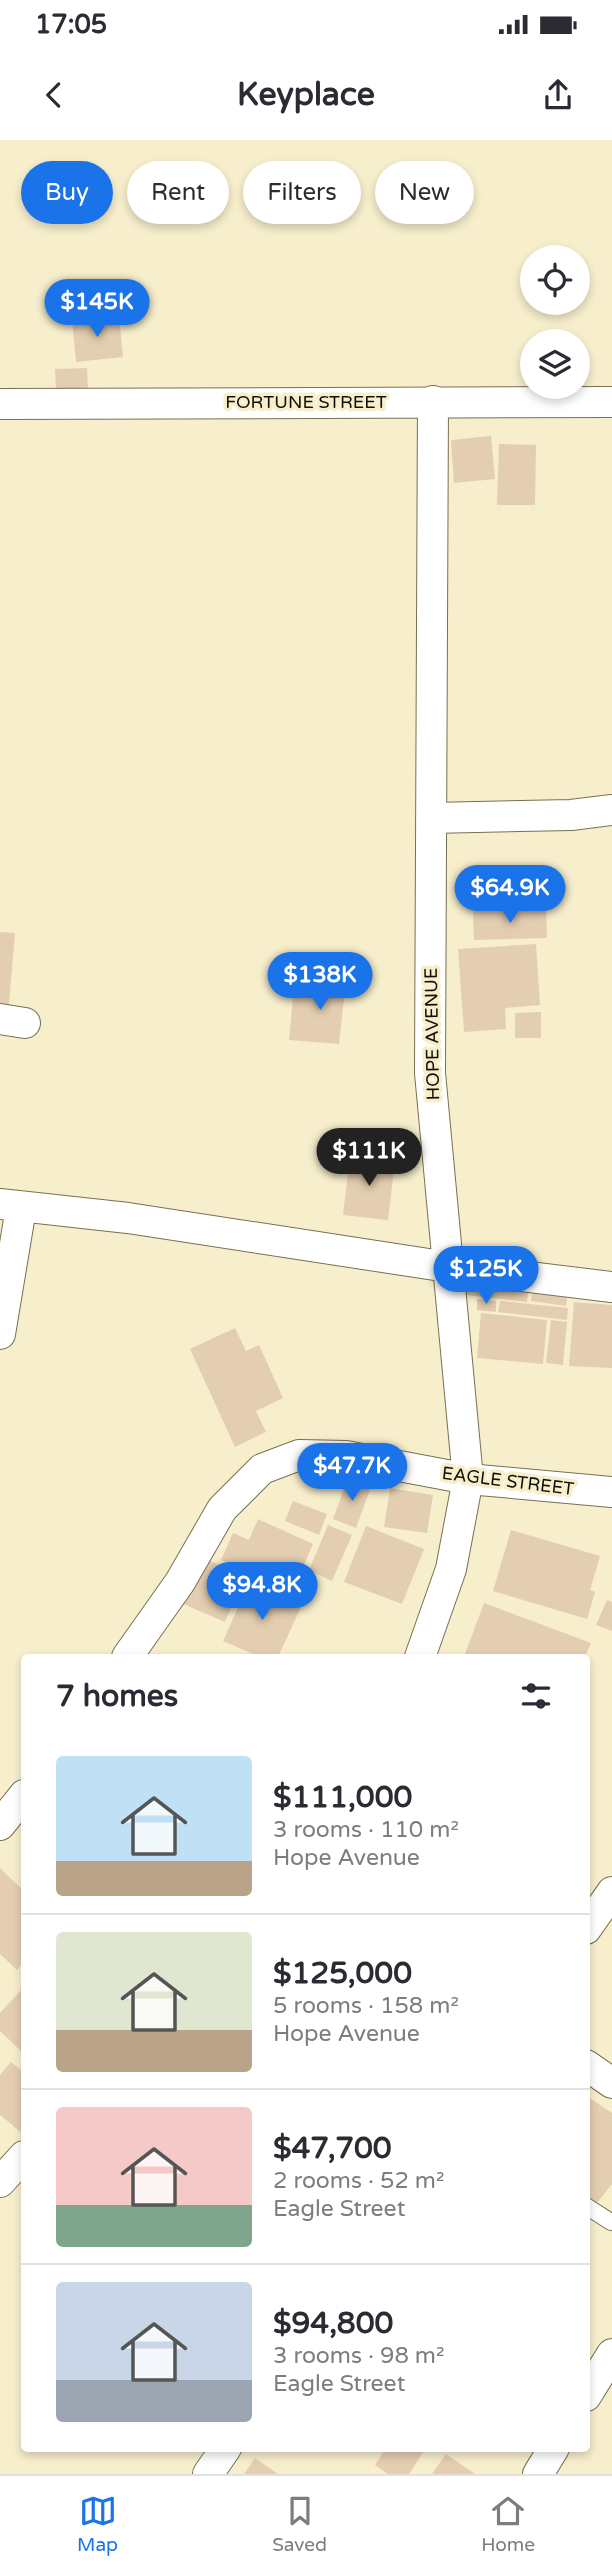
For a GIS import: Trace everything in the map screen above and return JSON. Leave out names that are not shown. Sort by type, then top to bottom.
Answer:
[{"type":"street","name":"HOPE AVENUE","points":[[421,1654],[451,1569],[468,1479],[430,1073],[433,401]]},
{"type":"street","name":"FORTUNE STREET","points":[[0,404],[612,402]]},
{"type":"street","points":[[431,818],[571,815],[612,810]]},
{"type":"street","points":[[0,1334],[11,1206],[128,1218],[448,1267],[612,1287]]},
{"type":"street","name":"EAGLE STREET","points":[[129,1654],[180,1582],[222,1509],[262,1469],[299,1455],[346,1455],[468,1479],[612,1492]]},
{"type":"street","points":[[0,1825],[21,1799]]},
{"type":"street","points":[[590,1923],[612,1892]]},
{"type":"street","points":[[590,2068],[612,2083]]},
{"type":"street","points":[[0,2182],[21,2159]]},
{"type":"street","points":[[590,2390],[612,2354]]},
{"type":"street","points":[[208,2474],[223,2452]]},
{"type":"street","points":[[538,2474],[552,2452]]},
{"type":"lane","points":[[590,2209],[611,2222]]},
{"type":"building","points":[[119,316],[123,357],[76,362],[72,320]]},
{"type":"building","points":[[87,368],[88,389],[56,390],[55,369]]},
{"type":"building","points":[[491,436],[495,479],[454,483],[451,440]]},
{"type":"building","points":[[499,444],[536,445],[535,505],[497,505]]},
{"type":"building","points":[[546,909],[547,938],[474,940],[473,911]]},
{"type":"building","points":[[0,932],[15,933],[8,1015],[0,1015]]},
{"type":"building","points":[[536,944],[540,1005],[505,1008],[506,1029],[464,1032],[458,949]]},
{"type":"building","points":[[284,966],[319,967],[318,995],[282,993]]},
{"type":"building","points":[[324,969],[347,971],[339,1044],[289,1040],[293,997],[321,999]]},
{"type":"building","points":[[541,1012],[541,1038],[515,1038],[515,1013]]},
{"type":"building","points":[[350,1156],[395,1161],[388,1220],[343,1215]]},
{"type":"building","points":[[469,1275],[530,1281],[527,1302],[466,1295]]},
{"type":"building","points":[[534,1280],[569,1285],[566,1306],[531,1301]]},
{"type":"building","points":[[477,1299],[496,1301],[496,1312],[477,1310]]},
{"type":"building","points":[[500,1301],[568,1308],[567,1320],[498,1312]]},
{"type":"building","points":[[574,1302],[612,1305],[612,1368],[569,1366]]},
{"type":"building","points":[[481,1313],[547,1320],[543,1364],[477,1358]]},
{"type":"building","points":[[551,1320],[567,1322],[563,1365],[546,1363]]},
{"type":"building","points":[[235,1328],[246,1351],[259,1345],[283,1398],[256,1411],[266,1432],[235,1447],[190,1349]]},
{"type":"building","points":[[348,1478],[371,1487],[356,1528],[333,1519]]},
{"type":"building","points":[[390,1488],[433,1495],[427,1533],[384,1527]]},
{"type":"building","points":[[293,1501],[327,1514],[319,1535],[285,1521]]},
{"type":"building","points":[[258,1519],[313,1544],[292,1592],[221,1560],[233,1533],[249,1540]]},
{"type":"building","points":[[328,1525],[352,1535],[332,1581],[309,1570]]},
{"type":"building","points":[[366,1526],[424,1549],[402,1604],[344,1582]]},
{"type":"building","points":[[511,1530],[600,1556],[590,1590],[595,1592],[587,1619],[493,1591]]},
{"type":"building","points":[[201,1557],[244,1576],[225,1622],[181,1603]]},
{"type":"building","points":[[250,1581],[302,1605],[279,1654],[253,1654],[223,1641]]},
{"type":"building","points":[[607,1600],[612,1602],[612,1631],[596,1625]]},
{"type":"building","points":[[484,1603],[591,1643],[586,1654],[465,1654]]},
{"type":"building","points":[[0,1868],[21,1888],[21,1965],[17,1970],[0,1954]]},
{"type":"building","points":[[21,1990],[21,2051],[0,2031],[0,2013]]},
{"type":"building","points":[[11,2062],[21,2070],[21,2132],[0,2115],[0,2075]]},
{"type":"building","points":[[590,2098],[612,2113],[612,2184],[597,2203],[590,2199]]},
{"type":"building","points":[[383,2452],[423,2452],[409,2474],[388,2474],[375,2465]]},
{"type":"building","points":[[446,2454],[475,2474],[432,2474]]},
{"type":"building","points":[[255,2458],[278,2474],[244,2474]]}]
